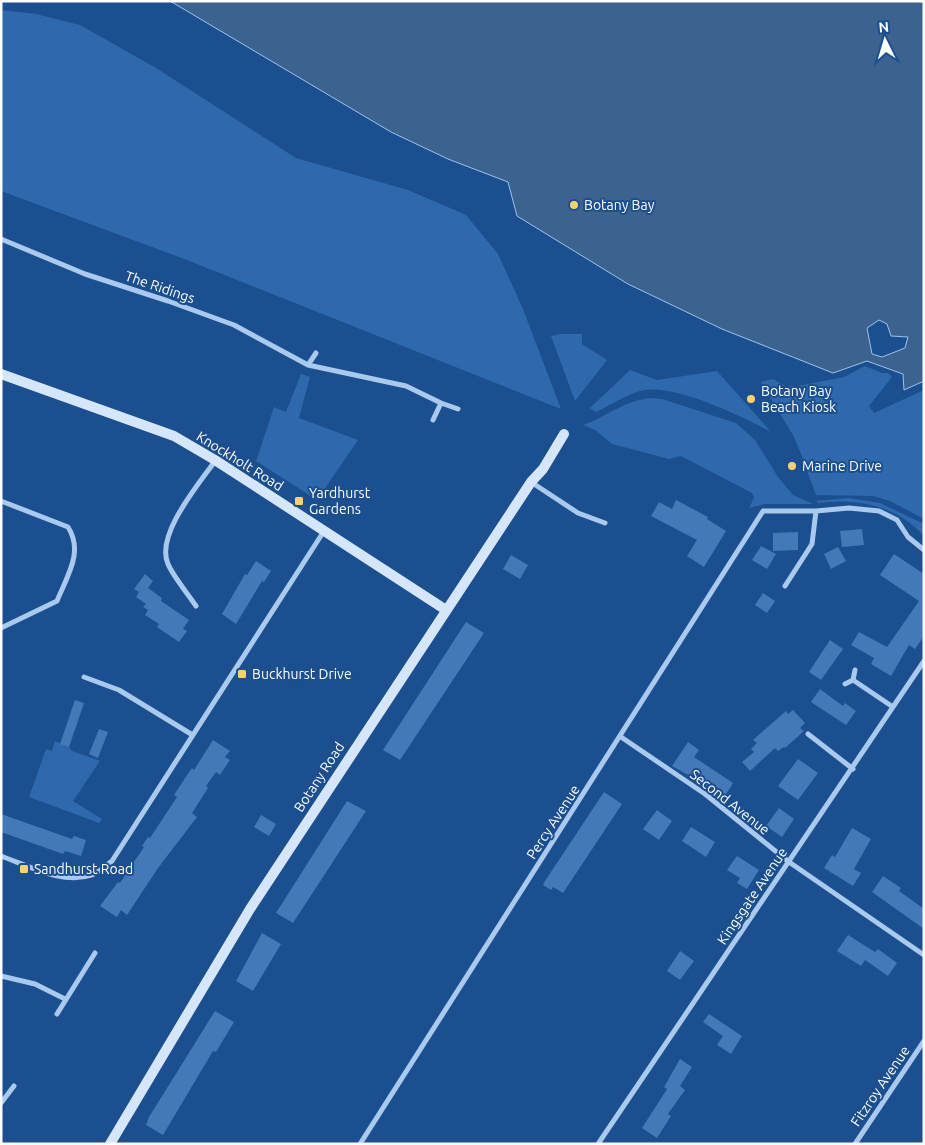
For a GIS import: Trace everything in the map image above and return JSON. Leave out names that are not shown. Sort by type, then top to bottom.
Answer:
[{"type":"street","name":"The Ridings","points":[[1,239],[85,274],[168,301],[234,326],[308,365],[406,386],[458,409]]},
{"type":"street","points":[[308,365],[316,353]]},
{"type":"street","name":"Knockholt Road","points":[[1,374],[174,436],[215,460],[446,610]]},
{"type":"street","points":[[433,420],[441,403]]},
{"type":"street","name":"Botany Road","points":[[110,1144],[250,909],[531,482],[543,469],[564,434]]},
{"type":"street","points":[[196,606],[167,563],[166,548],[171,526],[215,460]]},
{"type":"street","points":[[531,482],[578,513],[605,523]]},
{"type":"street","points":[[1,501],[68,527],[74,537],[76,552],[57,601],[1,628]]},
{"type":"street","points":[[785,586],[812,544],[816,511],[849,508],[879,511],[897,520],[908,537],[924,550]]},
{"type":"street","name":"Percy Avenue","points":[[360,1144],[621,737],[763,511],[816,511]]},
{"type":"street","points":[[1,856],[58,876],[73,878],[94,874],[112,861],[191,734],[324,531]]},
{"type":"street","name":"Kingsgate Avenue","points":[[598,1144],[853,769],[924,661]]},
{"type":"street","points":[[845,684],[852,680],[855,670]]},
{"type":"street","points":[[84,677],[118,690],[191,734]]},
{"type":"street","points":[[852,680],[893,707]]},
{"type":"street","points":[[808,734],[853,769]]},
{"type":"street","name":"Second Avenue","points":[[621,737],[705,794],[789,862],[924,955]]},
{"type":"street","points":[[57,1014],[95,953]]},
{"type":"street","points":[[1,976],[34,984],[65,999]]},
{"type":"street","name":"Fitzroy Avenue","points":[[855,1144],[924,1041]]},
{"type":"street","points":[[2,1102],[14,1086]]},
{"type":"shaded area","points":[[170,1],[924,1],[924,381],[904,390],[903,374],[867,361],[833,373],[722,329],[628,284],[517,216],[508,182],[448,159],[391,132]],"holes":[[[879,320],[887,324],[891,336],[908,337],[905,348],[882,357],[872,354],[867,328]]]},
{"type":"shaded area","points":[[1,10],[36,14],[80,25],[156,68],[296,158],[408,190],[466,215],[498,254],[523,309],[561,409],[187,260],[1,191]]},
{"type":"shaded area","points":[[582,334],[582,344],[607,360],[575,401],[551,336]]},
{"type":"shaded area","points":[[865,366],[882,373],[888,373],[892,377],[869,406],[874,413],[924,390],[924,519],[890,501],[873,496],[816,495],[807,471],[803,469],[806,466],[794,437],[761,382],[773,379],[785,386],[798,386],[844,377]]},
{"type":"shaded area","points":[[630,370],[657,380],[717,371],[771,432],[709,403],[674,392],[645,390],[633,393],[596,412],[590,408]]},
{"type":"shaded area","points":[[301,374],[310,377],[299,418],[358,440],[317,500],[256,461],[274,407],[286,412]]},
{"type":"shaded area","points":[[651,398],[662,399],[736,423],[755,440],[778,477],[793,495],[813,504],[765,504],[749,508],[754,498],[752,493],[681,456],[669,459],[612,444],[595,430],[583,425],[624,405]]},
{"type":"shaded area","points":[[848,498],[880,503],[924,524],[924,536],[901,517],[875,506],[847,502],[818,503],[816,501]]},
{"type":"shaded area","points":[[55,741],[69,747],[72,751],[100,761],[73,801],[102,819],[99,823],[29,797],[46,749],[52,751]]},
{"type":"building","points":[[676,500],[708,517],[707,519],[726,531],[704,567],[687,556],[697,540],[651,516],[659,502],[672,509]]},
{"type":"building","points":[[862,529],[864,545],[842,547],[840,531]]},
{"type":"building","points":[[798,532],[798,550],[773,551],[773,533]]},
{"type":"building","points":[[761,546],[776,554],[767,569],[752,560]]},
{"type":"building","points":[[838,547],[846,561],[831,569],[824,554]]},
{"type":"building","points":[[894,554],[924,574],[924,636],[915,649],[909,645],[891,676],[871,664],[874,658],[851,645],[859,632],[887,647],[919,601],[880,575]]},
{"type":"building","points":[[511,555],[528,565],[520,579],[503,569]]},
{"type":"building","points":[[256,561],[271,571],[264,582],[262,581],[236,624],[222,614],[245,574],[247,575]]},
{"type":"building","points":[[145,574],[153,581],[148,588],[162,598],[161,601],[189,620],[183,629],[187,631],[179,642],[157,627],[159,624],[145,615],[148,610],[143,607],[146,604],[136,597],[139,592],[134,589]]},
{"type":"building","points":[[763,593],[775,601],[767,613],[755,605]]},
{"type":"building","points":[[466,622],[484,633],[400,760],[383,750]]},
{"type":"building","points":[[830,640],[843,649],[821,680],[809,672]]},
{"type":"building","points":[[820,689],[843,706],[845,703],[856,711],[846,725],[811,702]]},
{"type":"building","points":[[75,700],[84,703],[69,747],[60,744]]},
{"type":"building","points":[[793,710],[805,723],[800,728],[804,731],[785,748],[778,751],[775,748],[750,771],[742,762],[754,752],[751,749],[757,743],[753,740],[786,711],[788,714]]},
{"type":"building","points":[[99,729],[108,732],[98,758],[89,754]]},
{"type":"building","points":[[213,740],[230,751],[225,757],[230,760],[220,775],[216,772],[206,786],[208,788],[192,813],[197,817],[158,868],[127,915],[121,910],[117,917],[100,906],[118,882],[120,883],[144,847],[142,846],[148,837],[150,838],[177,797],[174,795],[187,775],[192,768],[194,770]]},
{"type":"building","points":[[688,742],[699,750],[694,757],[733,783],[725,796],[672,766]]},
{"type":"building","points":[[798,759],[818,773],[798,800],[778,786]]},
{"type":"building","points":[[604,792],[622,804],[563,893],[553,887],[551,890],[543,885],[545,881]]},
{"type":"building","points":[[347,801],[366,811],[293,923],[276,913]]},
{"type":"building","points":[[779,808],[794,819],[782,837],[766,826]]},
{"type":"building","points":[[657,810],[672,821],[659,840],[643,829]]},
{"type":"building","points":[[1,814],[72,839],[74,836],[86,840],[81,856],[65,851],[63,854],[1,832]]},
{"type":"building","points":[[261,815],[276,824],[269,836],[254,827]]},
{"type":"building","points":[[691,827],[715,842],[706,857],[682,841]]},
{"type":"building","points":[[852,828],[871,839],[854,869],[861,873],[853,886],[824,868],[832,855],[835,857]]},
{"type":"building","points":[[737,856],[759,870],[747,889],[737,883],[740,878],[727,870]]},
{"type":"building","points":[[883,876],[901,888],[899,891],[924,909],[924,929],[872,892]]},
{"type":"building","points":[[262,933],[281,944],[253,991],[236,981]]},
{"type":"building","points":[[848,935],[875,952],[878,949],[897,963],[888,976],[865,960],[861,966],[837,951]]},
{"type":"building","points":[[680,951],[694,961],[680,980],[667,971]]},
{"type":"building","points":[[215,1011],[234,1022],[216,1052],[213,1051],[163,1135],[146,1125],[149,1117]]},
{"type":"building","points":[[709,1014],[742,1036],[731,1054],[717,1045],[723,1036],[703,1022]]},
{"type":"building","points":[[680,1059],[692,1067],[680,1086],[685,1090],[668,1114],[671,1116],[657,1138],[642,1128],[667,1089],[664,1087]]},
{"type":"place","name":"Botany Bay","points":[[574,205]]},
{"type":"place","name":"Botany Bay Beach Kiosk","points":[[751,399]]},
{"type":"place","name":"Marine Drive","points":[[792,466]]},
{"type":"place","name":"Yardhurst Gardens","points":[[299,501]]},
{"type":"place","name":"Buckhurst Drive","points":[[242,674]]},
{"type":"place","name":"Sandhurst Road","points":[[24,869]]}]
